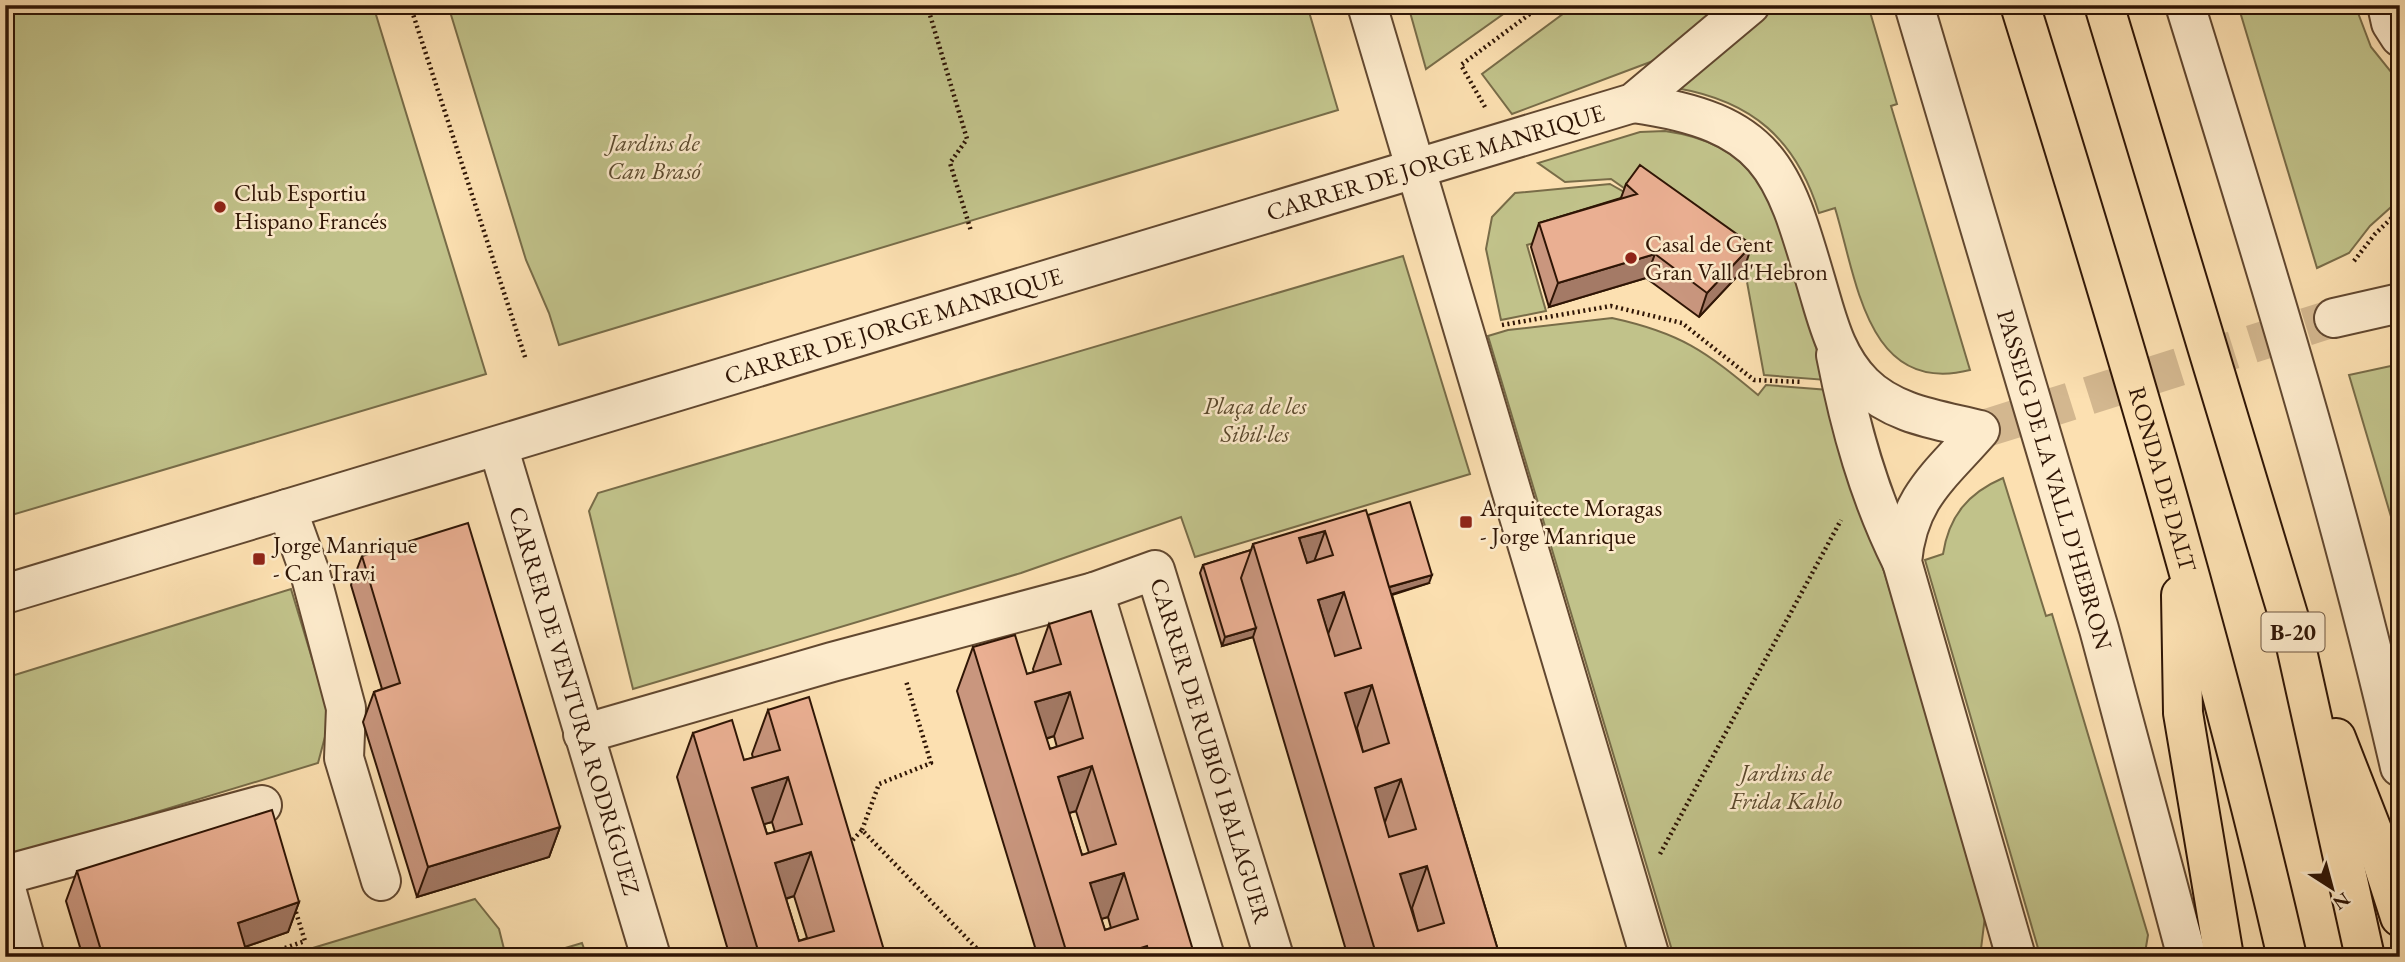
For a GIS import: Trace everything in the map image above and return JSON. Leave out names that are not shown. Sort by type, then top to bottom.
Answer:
[{"type":"highway","name":"RONDA DE DALT","points":[[2020,5],[2096,250],[2216,669],[2287,957]]},
{"type":"highway","name":"B-20","points":[[2104,5],[2292,628],[2365,957]]},
{"type":"highway","points":[[2180,544],[2183,713],[2224,957]]},
{"type":"highway","points":[[2292,628],[2372,830],[2400,917]]},
{"type":"street","points":[[1367,5],[1650,957]]},
{"type":"street","name":"CARRER DE JORGE MANRIQUE","points":[[5,594],[1526,138],[1633,103],[1751,5]]},
{"type":"street","name":"PASSEIG DE LA VALL D'HEBRON","points":[[1914,5],[2099,628],[2181,950]]},
{"type":"street","points":[[2185,5],[2244,196],[2362,608],[2400,767]]},
{"type":"street","points":[[2386,5],[2400,37]]},
{"type":"street","points":[[1633,103],[1695,114],[1718,123],[1758,151],[1774,169],[1796,212],[1834,342],[1842,384],[1877,510],[1902,562],[2016,957]]},
{"type":"street","points":[[2334,318],[2400,303]]},
{"type":"street","points":[[1834,342],[1863,384],[1884,400],[1907,412],[1980,430],[1927,487],[1916,505],[1904,543],[1902,562]]},
{"type":"street","name":"CARRER DE VENTURA RODRÍGUEZ","points":[[498,446],[651,957]]},
{"type":"street","points":[[287,509],[310,573],[346,708],[344,758],[381,881]]},
{"type":"street","name":"CARRER DE RUBIÓ I BALAGUER","points":[[1094,592],[1155,570],[1274,957]]},
{"type":"street","points":[[583,734],[832,662],[1094,592],[1205,957]]},
{"type":"street","points":[[2362,608],[2400,661]]},
{"type":"street","points":[[5,875],[262,805]]},
{"type":"street","points":[[5,885],[25,957]]},
{"type":"path","points":[[410,5],[526,360]]},
{"type":"path","points":[[928,5],[967,139],[950,163],[971,231]]},
{"type":"path","points":[[1487,111],[1461,65],[1542,5]]},
{"type":"path","points":[[2354,261],[2375,234],[2400,210]]},
{"type":"path","points":[[1488,328],[1611,306],[1682,323],[1754,380],[1842,384]]},
{"type":"path","points":[[1633,903],[1845,513]]},
{"type":"path","points":[[849,845],[862,831],[879,784],[931,763],[903,671]]},
{"type":"path","points":[[862,831],[985,957]]},
{"type":"path","points":[[845,832],[852,857]]},
{"type":"path","points":[[259,957],[305,942],[293,904]]},
{"type":"green space","name":"Club Esportiu Hispano Francés","points":[[5,5],[373,5],[486,374],[5,517]]},
{"type":"green space","name":"Jardins de Can Brasó","points":[[448,5],[1307,5],[1338,110],[559,345],[549,313],[526,260]]},
{"type":"green space","points":[[1408,5],[1516,5],[1426,69]]},
{"type":"green space","points":[[1575,5],[1731,5],[1653,61],[1512,114],[1482,74]]},
{"type":"green space","points":[[1764,5],[1868,5],[1897,104],[1891,106],[1970,370],[1936,373],[1909,366],[1888,349],[1872,326],[1860,298],[1835,208],[1819,213],[1798,164],[1784,144],[1749,114],[1703,94],[1676,88]]},
{"type":"green space","points":[[2238,5],[2355,5],[2371,47],[2400,83],[2400,199],[2370,226],[2349,253],[2317,268]]},
{"type":"green space","points":[[1665,131],[1695,138],[1720,148],[1739,161],[1754,177],[1766,196],[1785,243],[1826,380],[1764,375],[1743,260],[1629,180],[1624,188],[1611,179],[1565,182],[1538,163],[1640,132]]},
{"type":"green space","points":[[1610,184],[1624,192],[1608,221],[1527,245],[1546,311],[1501,320],[1486,249],[1492,217],[1515,193]]},
{"type":"green space","name":"Plaça de les Sibil·les","points":[[1403,256],[1470,474],[1195,557],[1181,517],[1021,573],[633,689],[589,511],[598,493]]},
{"type":"green space","name":"Jardins de Frida Kahlo","points":[[1612,318],[1675,337],[1707,355],[1758,395],[1766,385],[1829,390],[1979,884],[1985,916],[1980,957],[1674,957],[1488,336],[1508,330]]},
{"type":"green space","points":[[2400,364],[2400,547],[2349,375]]},
{"type":"green space","points":[[2003,478],[2046,616],[2052,614],[2148,935],[2146,947],[2151,952],[2145,957],[2040,955],[1925,560],[1943,554],[1950,528],[1962,507],[1980,491]]},
{"type":"green space","points":[[291,589],[330,718],[318,763],[5,858],[5,678]]},
{"type":"green space","points":[[475,899],[499,929],[506,957],[283,957]]},
{"type":"green space","points":[[582,943],[587,957],[535,957]]},
{"type":"building","name":"Casal de Gent Gran Vall d'Hebron","points":[[1640,165],[1752,245],[1707,293],[1655,254],[1558,283],[1539,223],[1637,194],[1626,184]]},
{"type":"building","points":[[1410,502],[1432,575],[1389,587],[1368,515]]},
{"type":"building","points":[[1366,510],[1500,957],[1377,957],[1253,544]],"holes":[[[1325,531],[1333,555],[1307,563],[1299,538]],[[1344,592],[1361,648],[1335,656],[1318,600]],[[1372,685],[1389,743],[1363,752],[1345,693]],[[1401,779],[1416,829],[1389,837],[1375,788]],[[1427,866],[1444,923],[1418,931],[1400,874]]]},
{"type":"building","points":[[468,523],[560,827],[428,867],[374,692],[400,683],[362,556]]},
{"type":"building","points":[[1251,550],[1241,578],[1256,628],[1225,637],[1203,565]]},
{"type":"building","points":[[1091,611],[1195,957],[1150,957],[1147,946],[1112,957],[1068,957],[973,647],[1015,635],[1027,674],[1061,664],[1049,624]],"holes":[[[1070,692],[1083,738],[1050,749],[1035,702]],[[1092,766],[1116,844],[1082,855],[1058,777]],[[1124,873],[1138,919],[1105,930],[1090,883]]]},
{"type":"building","points":[[809,697],[886,957],[760,957],[693,733],[732,720],[744,760],[780,750],[768,710]],"holes":[[[788,777],[802,824],[767,834],[752,788]],[[811,852],[834,931],[799,941],[775,863]]]},
{"type":"building","points":[[272,810],[299,902],[238,923],[248,957],[103,957],[77,871]]},
{"type":"tunnel","points":[[1980,430],[2334,318]]},
{"type":"place","name":"Club Esportiu Hispano Francés","points":[[220,207]]},
{"type":"place","name":"Casal de Gent Gran Vall d'Hebron","points":[[1631,258]]},
{"type":"place","name":"Arquitecte Moragas - Jorge Manrique","points":[[1466,522]]},
{"type":"place","name":"Jorge Manrique - Can Travi","points":[[259,559]]}]
